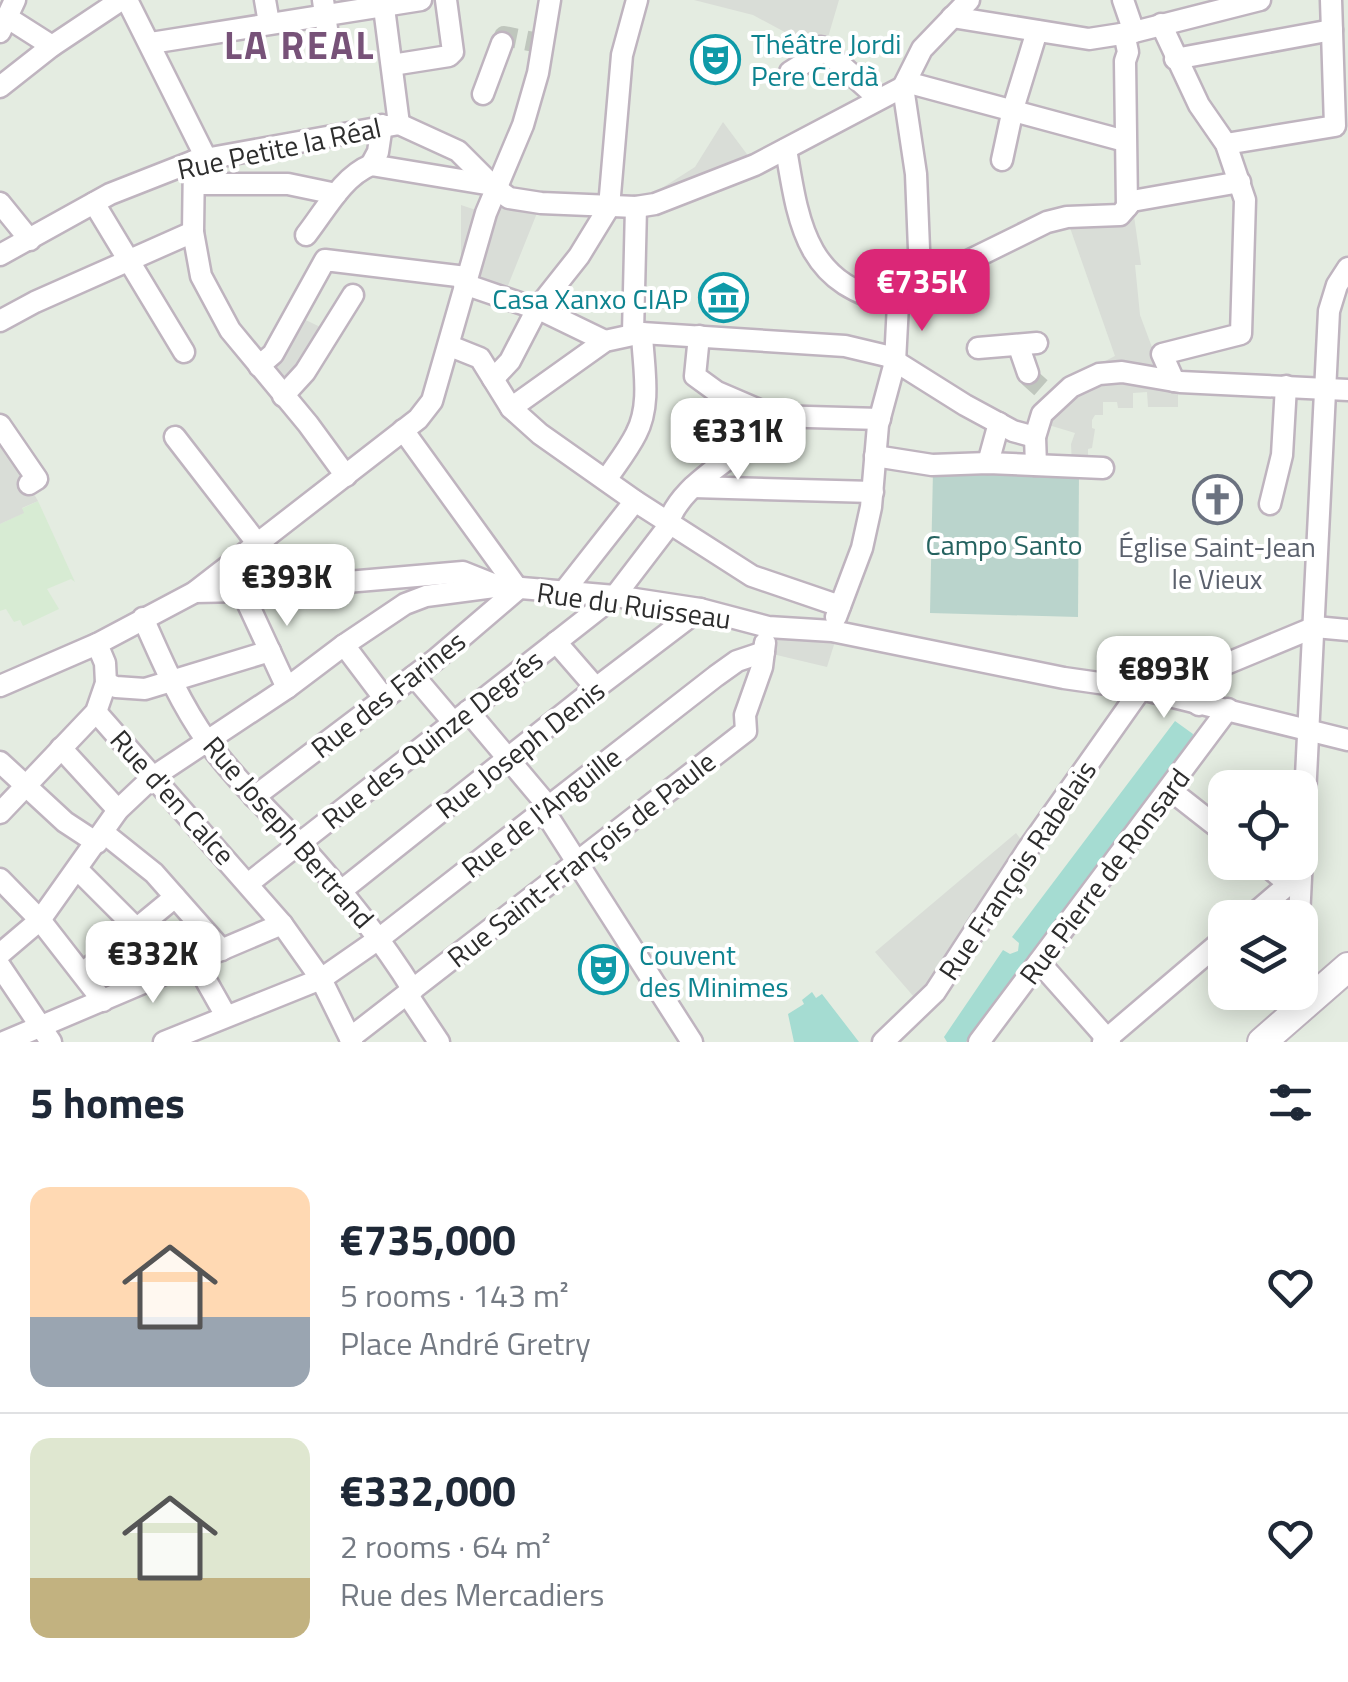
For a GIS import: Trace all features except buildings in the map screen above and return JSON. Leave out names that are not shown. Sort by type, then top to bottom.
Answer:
[{"type":"main road","points":[[1318,988],[1348,967]]},
{"type":"main road","points":[[1262,1042],[1291,1010]]},
{"type":"street","points":[[0,87],[52,46],[124,0],[151,43],[200,159],[194,184],[194,232],[201,276],[230,330],[346,476]]},
{"type":"street","points":[[264,0],[268,23]]},
{"type":"street","points":[[151,43],[268,23],[324,8],[421,0]]},
{"type":"street","points":[[392,65],[449,56],[452,52],[446,0]]},
{"type":"street","points":[[0,686],[97,644],[195,592],[346,476],[432,401],[494,187],[523,126],[550,0]]},
{"type":"street","points":[[493,380],[510,361],[538,310],[609,207],[622,54],[636,0]]},
{"type":"street","points":[[370,165],[494,187],[509,198],[636,207],[718,182],[904,84],[922,49],[969,0]]},
{"type":"street","points":[[1124,0],[1129,32],[1124,140],[1129,204]]},
{"type":"street","points":[[952,17],[1089,39],[1260,0]]},
{"type":"street","points":[[1226,144],[1342,126],[1330,0]]},
{"type":"street","points":[[306,235],[356,172],[370,165],[390,124],[392,65],[383,3]]},
{"type":"street","points":[[324,8],[328,43]]},
{"type":"street","points":[[8,16],[52,46]]},
{"type":"street","points":[[1161,24],[1175,60],[1226,144],[1245,200],[1242,334],[1162,354],[1174,382]]},
{"type":"street","points":[[1175,60],[1332,30]]},
{"type":"street","points":[[1002,160],[1013,109],[1038,31]]},
{"type":"street","points":[[484,94],[502,43]]},
{"type":"street","points":[[790,72],[823,48],[878,98]]},
{"type":"street","points":[[904,84],[1124,140]]},
{"type":"street","points":[[832,630],[862,548],[880,420],[895,362],[898,304],[920,274],[916,174],[904,84]]},
{"type":"street","name":"Rue Petite la Réal","points":[[0,255],[94,203],[200,159],[390,124],[458,152],[494,187]]},
{"type":"street","points":[[786,149],[798,222],[810,244],[838,282],[874,299],[898,304]]},
{"type":"street","points":[[920,274],[968,261],[1067,216],[1120,215],[1129,204],[1240,182]]},
{"type":"street","points":[[194,184],[288,184],[336,194]]},
{"type":"street","points":[[0,203],[30,240]]},
{"type":"street","points":[[94,203],[184,352]]},
{"type":"street","points":[[606,480],[637,432],[645,397],[637,333],[636,207]]},
{"type":"street","points":[[0,321],[194,232]]},
{"type":"street","points":[[259,366],[273,354],[326,260],[465,281],[605,341]]},
{"type":"street","points":[[1297,900],[1295,881],[1311,731],[1329,310],[1348,268]]},
{"type":"street","points":[[283,396],[305,372],[353,295]]},
{"type":"street","points":[[511,408],[605,341],[637,333],[700,336],[845,346],[887,356],[999,424],[1036,437]]},
{"type":"street","points":[[700,336],[695,376],[718,392],[773,416],[880,420]]},
{"type":"street","points":[[978,348],[1028,345],[1028,373]]},
{"type":"street","points":[[450,346],[480,358],[511,408],[540,434],[635,501],[752,576],[840,606]]},
{"type":"street","points":[[1036,465],[1036,437],[1052,397],[1099,374],[1122,372],[1174,382],[1348,390]]},
{"type":"street","points":[[1270,504],[1282,456],[1286,386]]},
{"type":"street","name":"Rue des Quinze Degrés","points":[[249,882],[616,596],[693,487],[747,444],[773,416]]},
{"type":"street","points":[[988,463],[999,424]]},
{"type":"street","points":[[0,425],[33,482]]},
{"type":"street","points":[[403,430],[508,587]]},
{"type":"street","points":[[175,437],[256,543]]},
{"type":"street","points":[[874,456],[932,465],[1102,468]]},
{"type":"street","points":[[693,487],[872,492]]},
{"type":"street","points":[[565,590],[635,501]]},
{"type":"street","points":[[195,592],[242,592],[462,572],[508,587]]},
{"type":"street","points":[[0,954],[40,920],[118,810],[152,777],[288,688],[344,644],[415,600],[508,587]]},
{"type":"street","name":"Rue du Ruisseau","points":[[508,587],[616,596],[700,610],[768,627],[832,630],[1064,678],[1192,697],[1348,740]]},
{"type":"street","name":"Rue des Farines","points":[[254,797],[414,676],[508,587]]},
{"type":"street","points":[[242,592],[288,688]]},
{"type":"street","name":"Rue Joseph Denis","points":[[342,891],[700,610]]},
{"type":"street","name":"Rue Joseph Bertrand","points":[[143,618],[171,680],[207,741],[380,938],[438,1042]]},
{"type":"street","name":"Rue Saint-François de Paule","points":[[351,1040],[746,730],[744,715],[762,668],[768,627]]},
{"type":"street","points":[[1141,689],[1221,666],[1315,627],[1348,630]]},
{"type":"street","points":[[556,642],[596,688]]},
{"type":"street","points":[[0,813],[96,712],[106,683],[105,663],[97,644]]},
{"type":"street","points":[[344,644],[384,698]]},
{"type":"street","points":[[106,683],[116,688],[146,689],[270,651]]},
{"type":"street","name":"Rue de l'Anguille","points":[[164,1042],[320,979],[380,938],[737,661],[764,652]]},
{"type":"street","points":[[1192,697],[1198,671]]},
{"type":"street","points":[[414,676],[507,758],[546,808],[692,1042]]},
{"type":"street","name":"Rue François Rabelais","points":[[884,1042],[934,992],[1028,849],[1141,689]]},
{"type":"street","name":"Rue Pierre de Ronsard","points":[[979,1042],[1228,708]]},
{"type":"street","name":"Rue d'en Calce","points":[[96,712],[282,924],[320,979],[351,1040]]},
{"type":"street","points":[[61,748],[118,810]]},
{"type":"street","points":[[0,762],[65,822],[101,838],[154,873],[222,950]]},
{"type":"street","points":[[1169,789],[1208,820]]},
{"type":"street","points":[[78,870],[135,928]]},
{"type":"street","points":[[0,880],[40,920],[103,1001]]},
{"type":"street","points":[[1271,900],[1295,881]]},
{"type":"street","points":[[84,972],[175,896]]},
{"type":"street","points":[[4,1042],[48,1034],[103,1001],[282,924]]},
{"type":"street","points":[[1039,962],[1107,1041],[1208,953]]},
{"type":"street","points":[[195,961],[226,1016]]},
{"type":"street","points":[[0,966],[48,1034]]},
{"type":"shaded area","points":[[694,0],[839,0],[826,44],[816,49],[753,15]]},
{"type":"shaded area","points":[[723,122],[755,165],[651,195],[695,167]]},
{"type":"shaded area","points":[[543,198],[505,293],[461,270],[461,205],[485,213],[498,202]]},
{"type":"shaded area","points":[[1062,205],[1133,209],[1141,265],[1135,265],[1140,315],[1153,350],[1162,354],[1178,391],[1178,407],[1148,407],[1147,392],[1133,393],[1133,408],[1103,402],[1103,415],[1095,415],[1092,420],[1095,429],[1088,462],[1072,466],[1075,433],[1042,423],[1066,381],[1115,356]]},
{"type":"shaded area","points":[[293,314],[333,333],[286,397],[255,356],[275,341]]},
{"type":"shaded area","points":[[0,435],[38,501],[22,508],[24,513],[0,524]]},
{"type":"shaded area","points":[[38,501],[75,582],[71,579],[47,589],[59,609],[23,626],[20,620],[14,622],[6,609],[0,611],[0,524]]},
{"type":"shaded area","points":[[768,627],[838,632],[827,667],[764,652]]},
{"type":"shaded area","points":[[1175,721],[1193,734],[1192,741],[966,1042],[947,1042],[944,1037],[1003,950],[1010,954],[1018,951],[1019,943],[1012,937]]},
{"type":"shaded area","points":[[1016,833],[1028,849],[921,1005],[875,952]]},
{"type":"shaded area","points":[[812,992],[816,998],[822,994],[859,1042],[794,1042],[788,1014],[804,1004],[802,1000]]},
{"type":"green space","name":"Campo Santo","points":[[933,470],[1079,472],[1078,617],[930,613]]},
{"type":"tunnel","points":[[502,43],[504,36],[534,42]]},
{"type":"tunnel","points":[[1028,373],[1048,394]]},
{"type":"place","name":"Théâtre Jordi Pere Cerdà","points":[[716,59]]},
{"type":"place","name":"Casa Xanxo CIAP","points":[[723,298]]},
{"type":"place","name":"Église Saint-Jean le Vieux","points":[[1217,499]]},
{"type":"place","name":"Couvent des Minimes","points":[[604,970]]},
{"type":"district","name":"LA REAL","points":[[300,45]]}]
